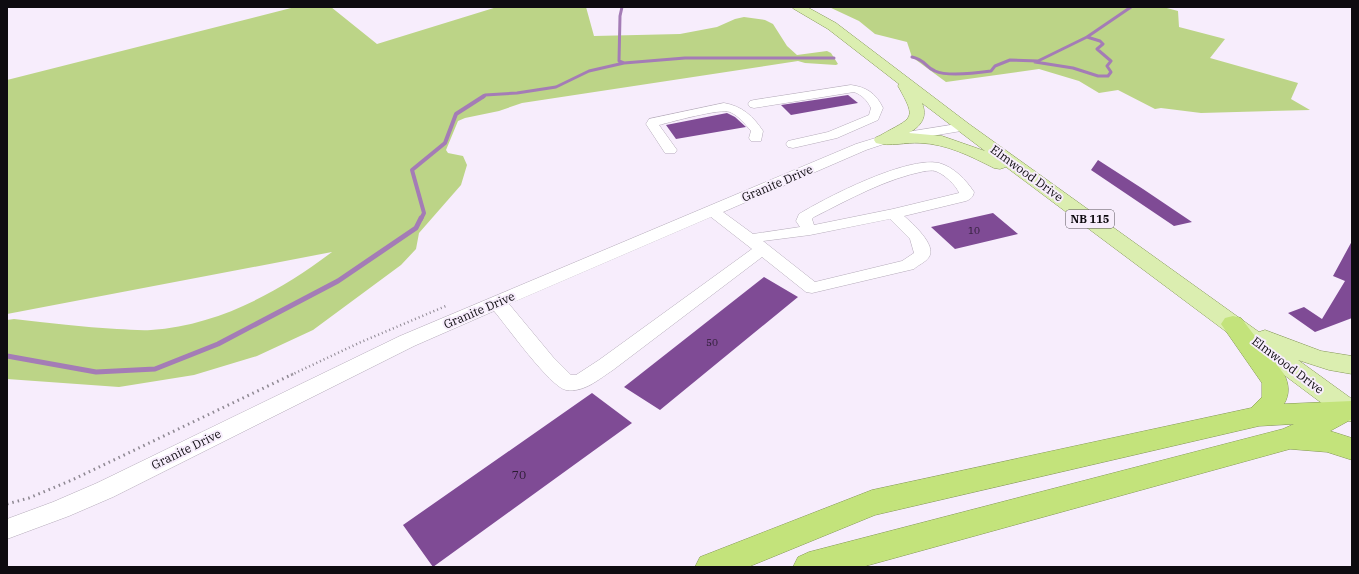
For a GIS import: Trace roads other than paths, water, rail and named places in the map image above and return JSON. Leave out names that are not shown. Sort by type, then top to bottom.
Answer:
[{"type":"highway","points":[[1233,324],[1274,381],[1276,391],[1274,401],[1259,416]]},
{"type":"highway","points":[[711,567],[872,503],[1259,416],[1351,410]]},
{"type":"highway","points":[[809,567],[1289,438],[1351,410]]},
{"type":"highway","points":[[1289,438],[1327,441],[1352,449]]},
{"type":"main road","name":"Elmwood Drive","points":[[798,7],[832,26],[963,127],[1351,410]]},
{"type":"main road","points":[[882,140],[904,129],[917,118],[918,109],[903,82]]},
{"type":"main road","points":[[882,140],[921,138],[946,142],[978,154],[1038,182]]},
{"type":"main road","points":[[1233,324],[1308,356],[1334,363],[1352,365]]},
{"type":"street","points":[[754,104],[838,90],[847,90],[871,99],[876,103],[877,108],[874,116],[867,121],[832,135],[792,144]]},
{"type":"street","points":[[670,150],[652,124],[653,122],[724,107],[735,109],[742,113],[757,131],[756,138]]},
{"type":"street","name":"Granite Drive","points":[[7,529],[60,510],[105,490],[376,355],[861,147],[882,140],[963,127]]},
{"type":"street","points":[[497,302],[546,362],[567,383],[580,382],[606,365],[764,236],[810,230],[893,214],[961,198],[966,196],[967,192],[964,187],[942,169],[930,167],[912,170],[886,178],[809,214],[804,217],[804,221],[810,230]]},
{"type":"street","points":[[712,211],[812,288],[908,265],[922,255],[923,249],[920,241],[893,214]]},
{"type":"waterway","points":[[622,7],[620,16],[619,61],[624,63]]},
{"type":"waterway","points":[[1087,37],[1131,7]]},
{"type":"waterway","points":[[912,57],[917,58],[929,68],[941,73],[955,74],[991,71],[995,66],[1010,60],[1038,61],[1087,37]]},
{"type":"waterway","points":[[1035,62],[1073,68],[1098,76],[1108,76],[1111,72],[1107,66],[1111,61],[1097,49],[1103,44],[1100,41],[1087,37]]},
{"type":"waterway","points":[[624,63],[685,58],[834,58]]},
{"type":"waterway","points":[[484,96],[556,87],[589,71],[624,63]]},
{"type":"waterway","points":[[421,219],[424,213],[412,170],[445,143],[456,114],[484,96]]},
{"type":"waterway","points":[[7,356],[96,372],[155,369],[218,344],[338,281],[416,228],[421,218]]}]
